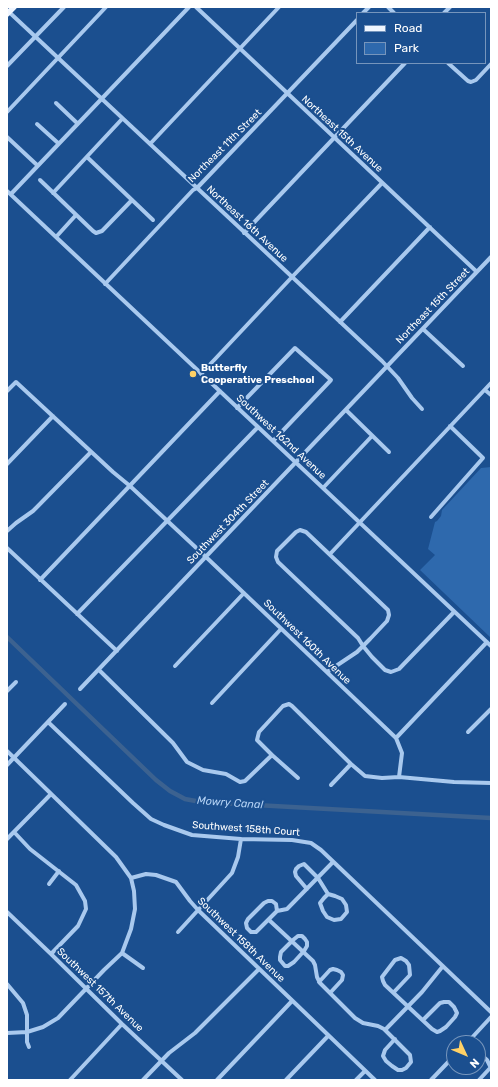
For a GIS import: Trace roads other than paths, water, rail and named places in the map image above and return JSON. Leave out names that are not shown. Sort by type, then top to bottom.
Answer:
[{"type":"main road","points":[[8,12],[14,7]]},
{"type":"street","points":[[7,66],[64,7]]},
{"type":"street","points":[[7,112],[106,7]]},
{"type":"street","points":[[9,192],[101,99],[188,7]]},
{"type":"street","name":"Northeast 15th Avenue","points":[[196,7],[477,272]]},
{"type":"street","points":[[150,144],[279,7]]},
{"type":"street","name":"Northeast 16th Avenue","points":[[8,12],[387,366],[422,409]]},
{"type":"street","name":"Northeast 11th Street","points":[[105,284],[192,190],[197,188],[356,21]]},
{"type":"street","points":[[244,233],[404,64]]},
{"type":"street","points":[[449,64],[471,82],[476,80],[491,64]]},
{"type":"street","points":[[56,103],[77,123]]},
{"type":"street","points":[[53,193],[122,119]]},
{"type":"street","points":[[37,124],[58,143]]},
{"type":"street","points":[[7,137],[37,165]]},
{"type":"street","points":[[87,157],[152,220]]},
{"type":"street","points":[[40,180],[94,232],[102,231],[132,200]]},
{"type":"street","points":[[201,374],[382,183]]},
{"type":"street","name":"Southwest 162nd Avenue","points":[[9,192],[489,644]]},
{"type":"street","points":[[56,237],[76,215]]},
{"type":"street","points":[[340,322],[430,227]]},
{"type":"street","name":"Northeast 15th Street","points":[[387,366],[491,257]]},
{"type":"street","points":[[423,329],[463,366]]},
{"type":"street","points":[[237,408],[295,348],[331,380],[273,441]]},
{"type":"street","name":"Southwest 304th Street","points":[[80,689],[387,366]]},
{"type":"street","points":[[7,391],[16,382],[130,486]]},
{"type":"street","points":[[330,554],[491,384]]},
{"type":"street","points":[[485,390],[491,395]]},
{"type":"street","points":[[40,580],[220,391]]},
{"type":"street","points":[[346,410],[389,452]]},
{"type":"street","points":[[7,464],[53,416]]},
{"type":"street","points":[[431,516],[483,458],[450,426]]},
{"type":"street","points":[[78,614],[258,427]]},
{"type":"street","points":[[323,488],[372,436]]},
{"type":"street","points":[[7,531],[16,522],[33,511],[91,452]]},
{"type":"street","name":"Southwest 160th Avenue","points":[[130,486],[396,738]]},
{"type":"street","points":[[328,672],[357,652],[363,646],[387,621],[389,615],[388,610],[330,554],[306,532],[300,530],[296,532],[278,551],[276,557],[278,562],[358,638],[363,646],[372,657],[385,670],[391,672],[399,669],[454,612]]},
{"type":"street","points":[[7,548],[116,651]]},
{"type":"street","points":[[175,666],[244,593]]},
{"type":"street","points":[[212,703],[281,628]]},
{"type":"street","points":[[399,777],[402,753],[396,738],[489,644]]},
{"type":"street","points":[[99,670],[173,743],[187,762],[203,770],[226,774],[240,782],[245,781],[272,755]]},
{"type":"street","points":[[7,691],[16,682]]},
{"type":"street","points":[[7,765],[65,704]]},
{"type":"street","points":[[298,778],[257,740],[259,732],[283,706],[289,704],[365,776],[491,784]]},
{"type":"street","points":[[468,732],[491,709]]},
{"type":"street","points":[[487,713],[491,717]]},
{"type":"street","name":"Southwest 158th Court","points":[[48,722],[133,804],[151,819],[164,825],[192,835],[241,839],[292,840],[311,843],[321,850],[491,1012]]},
{"type":"street","points":[[7,750],[116,857],[131,878],[134,891],[135,909],[131,929],[122,953],[58,1018],[43,1027],[27,1032],[7,1033]]},
{"type":"street","points":[[330,785],[352,764]]},
{"type":"street","points":[[7,839],[52,794]]},
{"type":"street","points":[[14,832],[30,849],[76,885],[84,901],[86,909],[78,926],[52,954]]},
{"type":"street","points":[[178,932],[232,873],[238,857],[241,839]]},
{"type":"street","points":[[277,910],[276,904],[272,901],[264,903],[248,919],[246,923],[247,928],[250,932],[256,932],[277,910],[287,909],[333,862]]},
{"type":"street","points":[[307,888],[296,876],[295,872],[299,866],[304,864],[318,878],[328,894],[342,898],[346,904],[347,912],[341,919],[334,920],[327,917],[323,911],[320,903],[328,894]]},
{"type":"street","points":[[48,884],[59,871]]},
{"type":"street","name":"Southwest 158th Avenue","points":[[131,878],[146,874],[156,875],[176,882],[198,910],[375,1080]]},
{"type":"street","name":"Southwest 157th Avenue","points":[[7,912],[182,1080]]},
{"type":"street","points":[[269,920],[314,963],[319,982],[330,993],[360,1021],[366,1024],[378,1026],[385,1030],[395,1039],[410,1055],[411,1062],[402,1070],[398,1070],[392,1066],[383,1056],[385,1050],[395,1039]]},
{"type":"street","points":[[298,936],[302,936],[308,942],[303,952],[291,965],[285,966],[280,957],[282,952],[292,942],[298,936]]},
{"type":"street","points":[[122,953],[143,968]]},
{"type":"street","points":[[394,992],[410,975],[409,964],[401,958],[395,960],[382,977],[385,985],[432,1029],[437,1032],[446,1027],[457,1013],[449,1002],[444,1002],[440,1003],[423,1020]]},
{"type":"street","points":[[385,1030],[422,992],[442,966]]},
{"type":"street","points":[[143,1080],[168,1053],[195,1033],[259,969]]},
{"type":"street","points":[[319,982],[330,970],[335,969],[341,972],[343,975],[342,980],[330,993]]},
{"type":"street","points":[[7,984],[23,1003],[27,1014],[27,1042],[29,1047]]},
{"type":"street","points":[[217,1080],[292,1001]]},
{"type":"street","points":[[475,1035],[491,1017]]},
{"type":"street","points":[[70,1080],[122,1024]]},
{"type":"street","points":[[286,1080],[328,1036]]},
{"type":"street","points":[[479,1080],[491,1068],[486,1059]]},
{"type":"street","points":[[431,1080],[446,1064]]},
{"type":"street","points":[[356,1080],[365,1070]]},
{"type":"waterway","name":"Mowry Canal","points":[[7,637],[156,780],[170,791],[185,799],[201,802],[491,818]]},
{"type":"place","name":"Butterfly Cooperative Preschool","points":[[193,374]]}]
